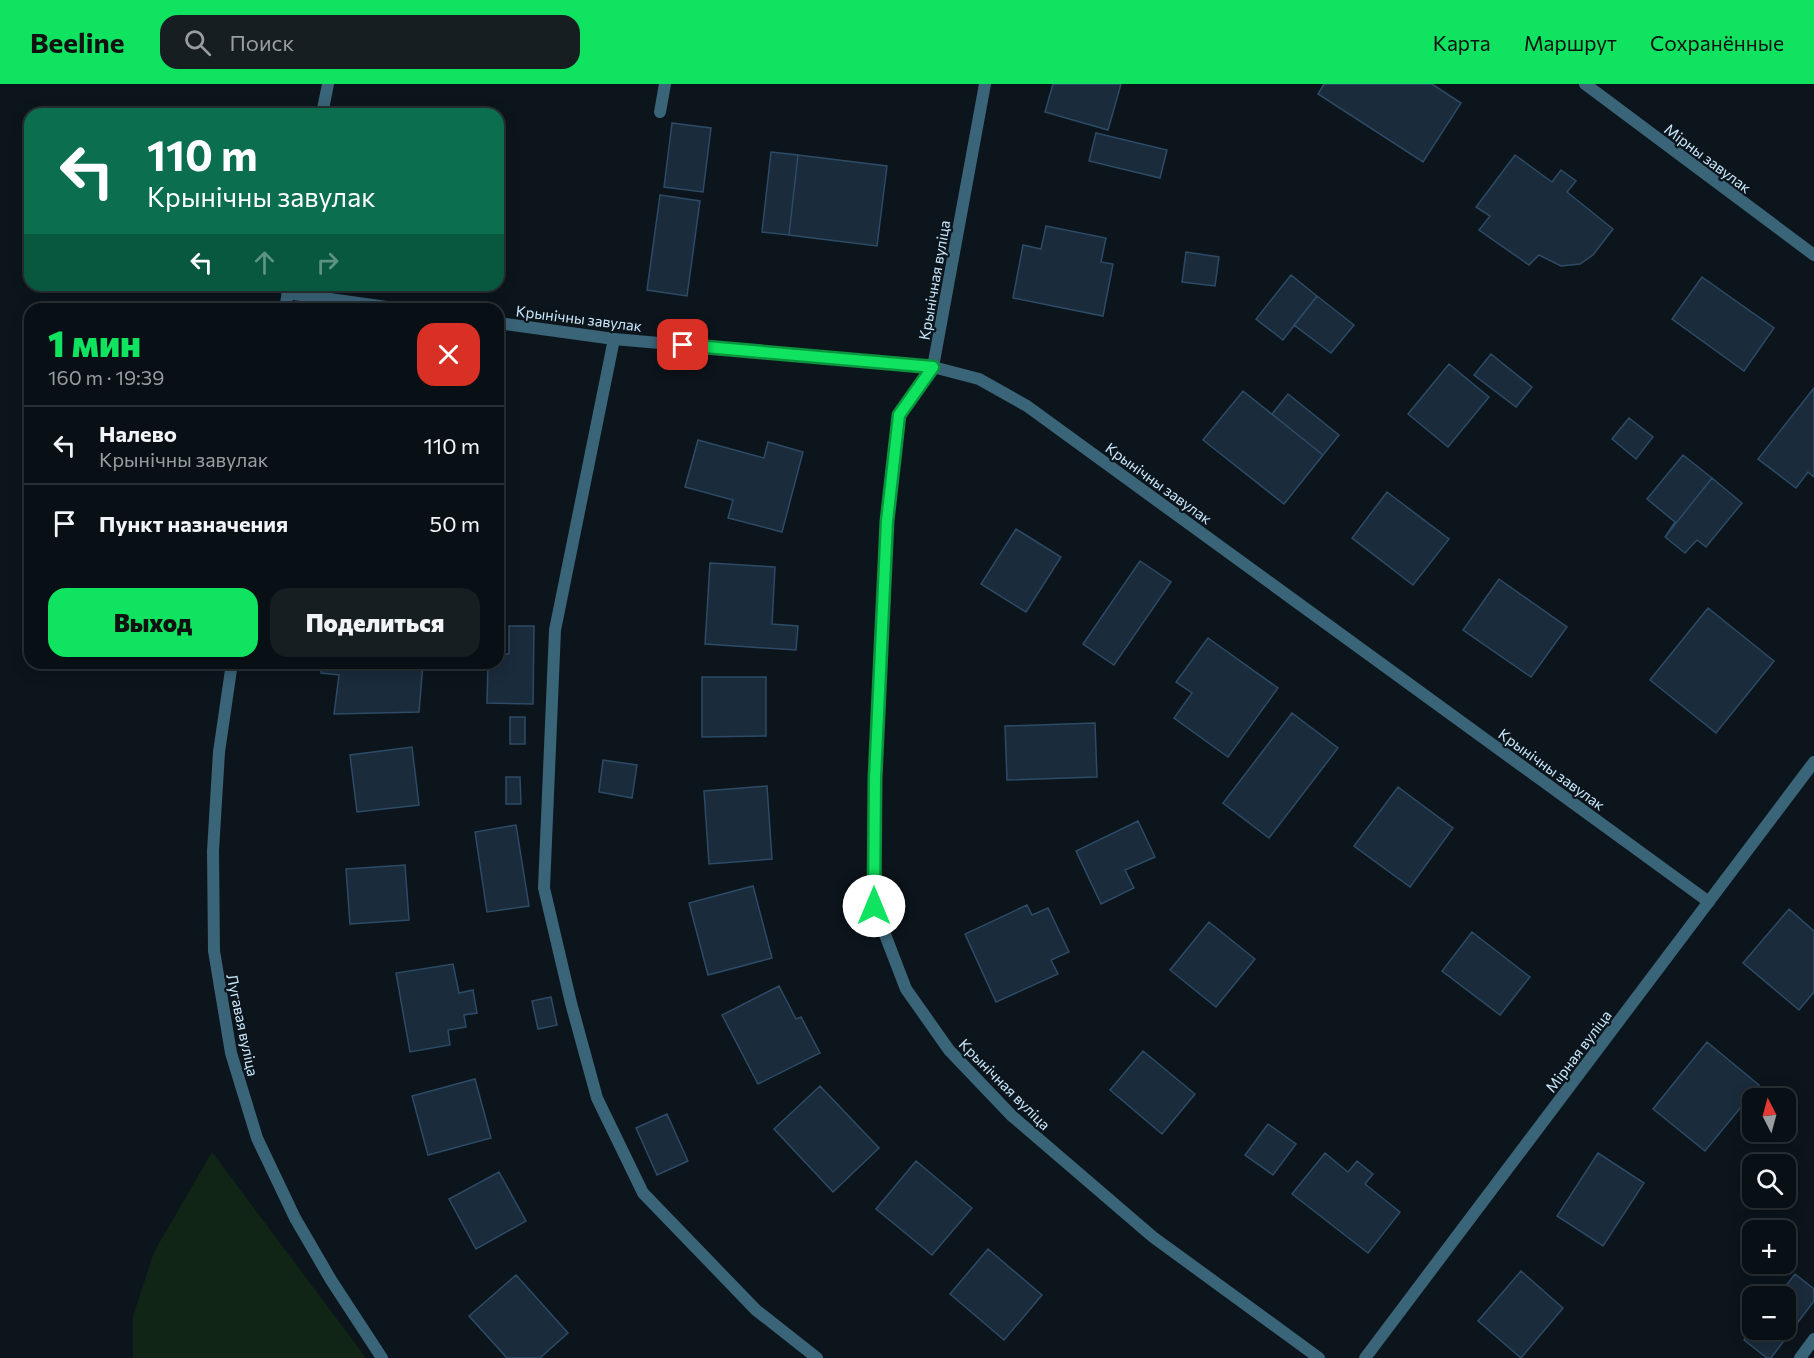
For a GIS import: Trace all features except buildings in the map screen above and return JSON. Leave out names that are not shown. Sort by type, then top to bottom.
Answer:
[{"type":"street","points":[[323,108],[328,84]]},
{"type":"street","points":[[660,112],[665,84]]},
{"type":"street","name":"Крынічная вуліца","points":[[985,84],[933,367],[899,415],[887,521],[875,778],[874,906],[906,989],[949,1050],[1012,1116],[1153,1237],[1319,1358]]},
{"type":"street","name":"Мірны завулак","points":[[1585,84],[1814,255]]},
{"type":"street","points":[[299,291],[367,303]]},
{"type":"street","name":"Крынічны завулак","points":[[504,324],[614,339],[933,367],[979,379],[1027,406],[1709,902]]},
{"type":"street","points":[[614,339],[555,630],[544,888],[571,1003],[597,1098],[643,1193],[756,1310],[817,1358]]},
{"type":"street","name":"Лугавая вуліца","points":[[231,669],[219,752],[213,851],[214,951],[231,1053],[257,1138],[290,1208],[331,1280],[382,1358]]},
{"type":"street","name":"Мірная вуліца","points":[[1365,1358],[1814,762]]},
{"type":"street","points":[[1800,1358],[1814,1339]]},
{"type":"green space","points":[[212,1152],[366,1358],[133,1358],[133,1316],[154,1252]]},
{"type":"route","points":[[683,345],[933,367],[899,415],[887,521],[875,778],[874,906]]}]
